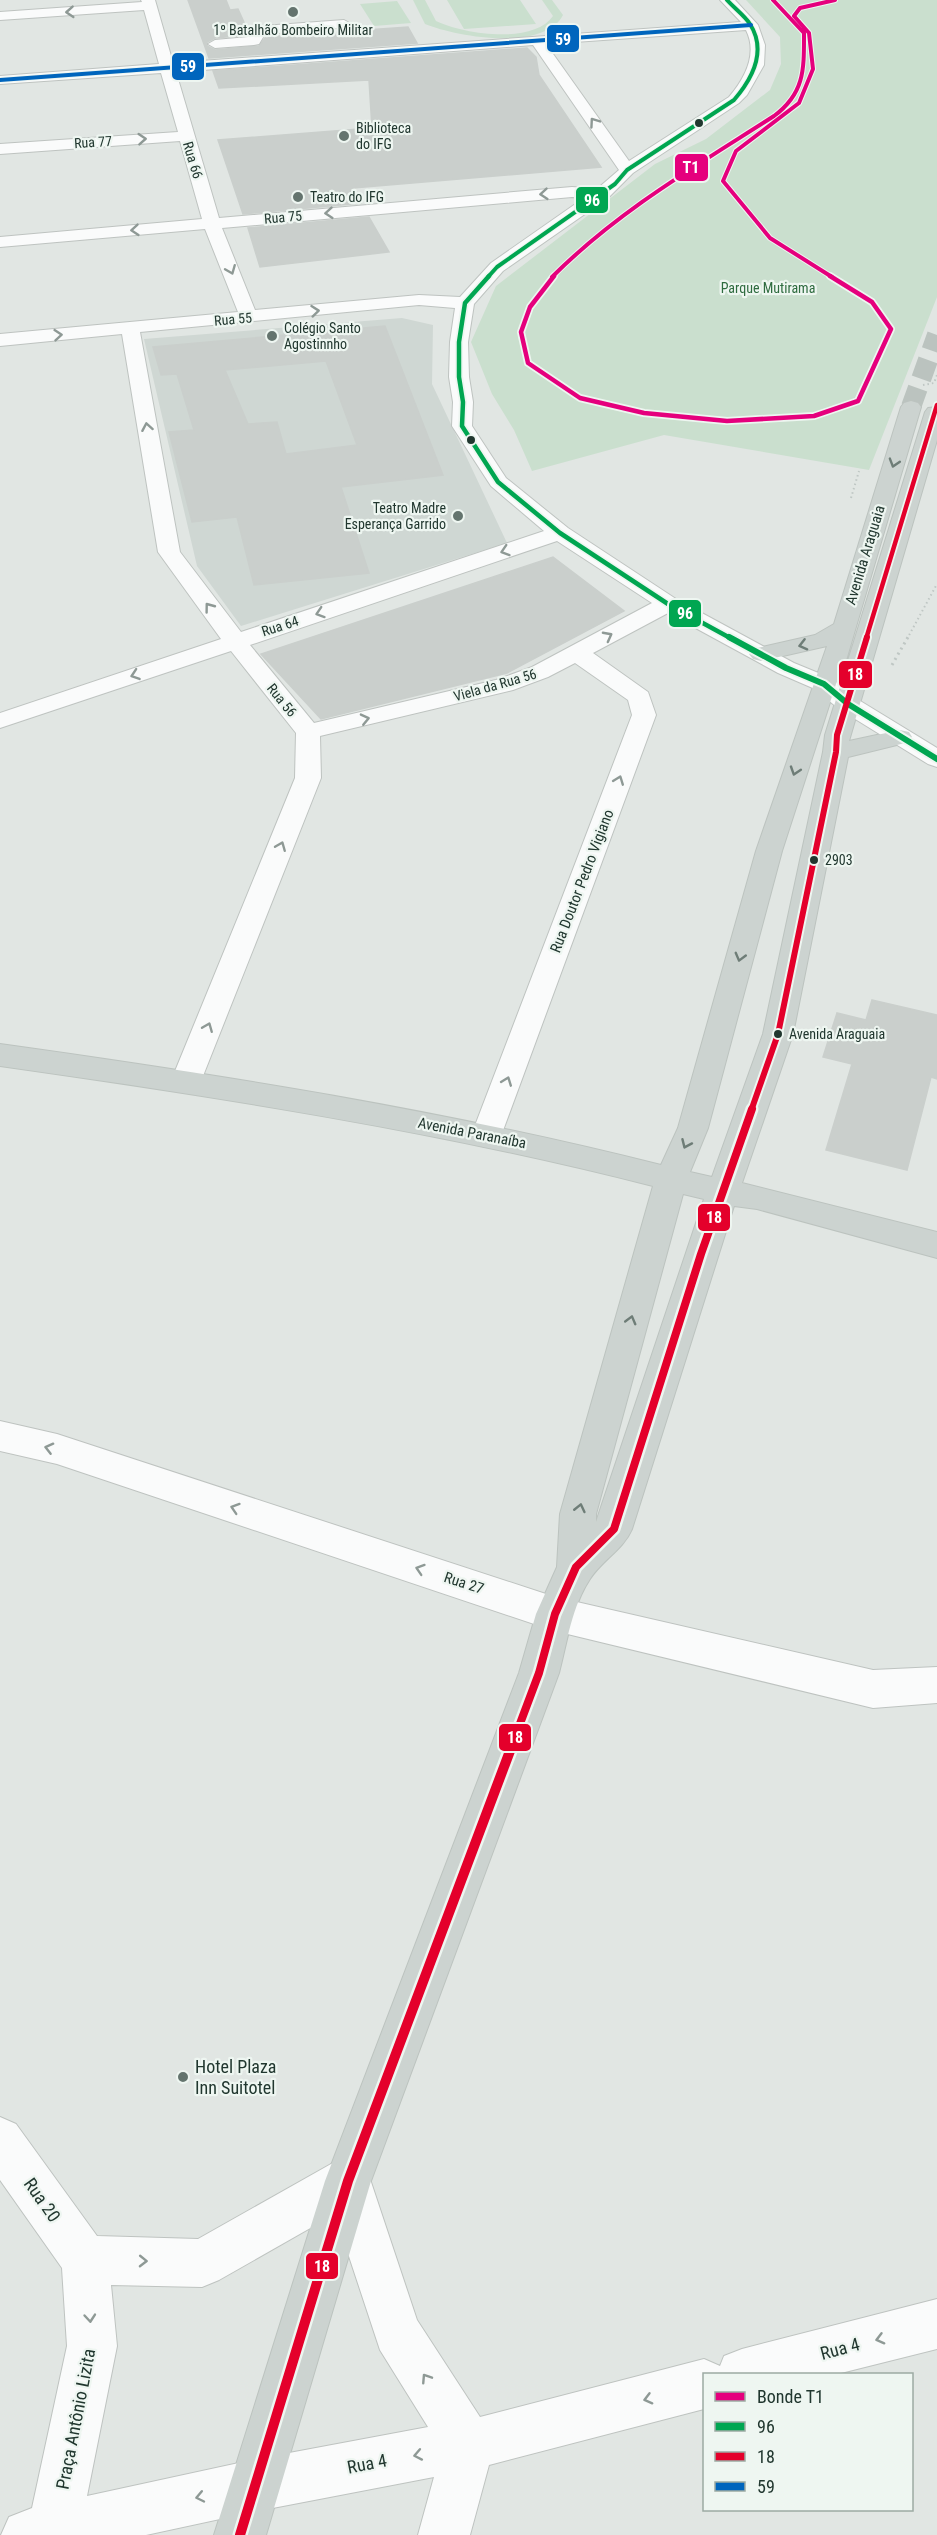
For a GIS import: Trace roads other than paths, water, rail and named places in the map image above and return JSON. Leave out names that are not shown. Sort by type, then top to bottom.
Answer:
[{"type":"main road","name":"Avenida Araguaia","points":[[576,1567],[578,1514],[671,1178],[693,1128],[769,851],[824,684],[833,664],[911,407]]},
{"type":"main road","name":"Avenida Araguaia","points":[[240,2535],[348,2181],[535,1684],[555,1614],[576,1567],[614,1528],[722,1192],[778,1034],[836,752],[837,735],[934,412]]},
{"type":"main road","points":[[761,654],[823,640],[843,628]]},
{"type":"main road","points":[[836,752],[900,737]]},
{"type":"main road","name":"Avenida Paranaíba","points":[[0,1055],[186,1081],[329,1105],[486,1136],[671,1178],[722,1192],[757,1197],[937,1245]]},
{"type":"street","points":[[727,0],[750,25],[759,54],[754,76],[734,100],[627,170],[602,194],[497,267],[465,303],[459,342],[462,426],[498,482],[560,533],[668,604],[786,668],[824,684],[848,704],[937,759]]},
{"type":"street","points":[[0,16],[148,3]]},
{"type":"street","name":"Rua 66","points":[[148,3],[159,48],[212,224],[249,317]]},
{"type":"street","points":[[198,45],[254,41],[257,32],[263,30],[344,24]]},
{"type":"street","points":[[0,80],[750,25]]},
{"type":"street","points":[[536,40],[627,170]]},
{"type":"street","points":[[159,48],[179,46]]},
{"type":"street","name":"Rua 77","points":[[0,148],[186,136]]},
{"type":"street","name":"Rua 75","points":[[0,242],[572,192],[602,194]]},
{"type":"street","name":"Rua 55","points":[[0,340],[419,300],[465,303]]},
{"type":"street","name":"Rua 56","points":[[130,328],[169,552],[235,641],[308,732],[308,778],[186,1081]]},
{"type":"street","name":"Rua 64","points":[[0,721],[560,533]]},
{"type":"street","name":"Viela da Rua 56","points":[[308,732],[504,685],[540,672],[668,604]]},
{"type":"street","name":"Rua Doutor Pedro Vigiano","points":[[486,1136],[644,716],[639,697],[577,653]]},
{"type":"street","name":"Rua 27","points":[[0,1436],[57,1449],[555,1614],[873,1689],[937,1685]]},
{"type":"street","name":"Rua 20","points":[[0,2140],[84,2260]]},
{"type":"street","points":[[84,2260],[202,2263],[348,2181],[397,2333],[470,2445],[444,2535]]},
{"type":"street","name":"Praça Antônio Lizita","points":[[40,2532],[92,2346],[84,2260]]},
{"type":"street","name":"Rua 4","points":[[746,2373],[937,2324]]},
{"type":"street","name":"Rua 4","points":[[40,2532],[257,2485],[470,2445],[703,2385]]},
{"type":"tunnel","points":[[911,407],[937,335]]},
{"type":"tram line","name":"T1","points":[[773,0],[804,33],[802,75],[793,99],[774,116],[676,177],[608,226],[549,280],[530,307],[521,332],[528,363],[580,398],[644,413],[727,421],[814,416],[858,401],[891,329],[872,302],[770,238],[723,181],[736,151],[799,103],[813,69],[809,33],[794,16],[800,8],[835,0]]},
{"type":"place","name":"1º Batalhão Bombeiro Militar","points":[[293,12]]},
{"type":"place","name":"Biblioteca do IFG","points":[[344,136]]},
{"type":"place","name":"Teatro do IFG","points":[[298,197]]},
{"type":"place","name":"Colégio Santo Agostinnho","points":[[272,336]]},
{"type":"place","name":"Teatro Madre Esperança Garrido","points":[[458,516]]},
{"type":"place","name":"2903","points":[[814,860]]},
{"type":"place","name":"Avenida Araguaia","points":[[778,1034]]},
{"type":"place","name":"Hotel Plaza Inn Suitotel","points":[[183,2077]]},
{"type":"park label","name":"Parque Mutirama","points":[[768,288]]}]
